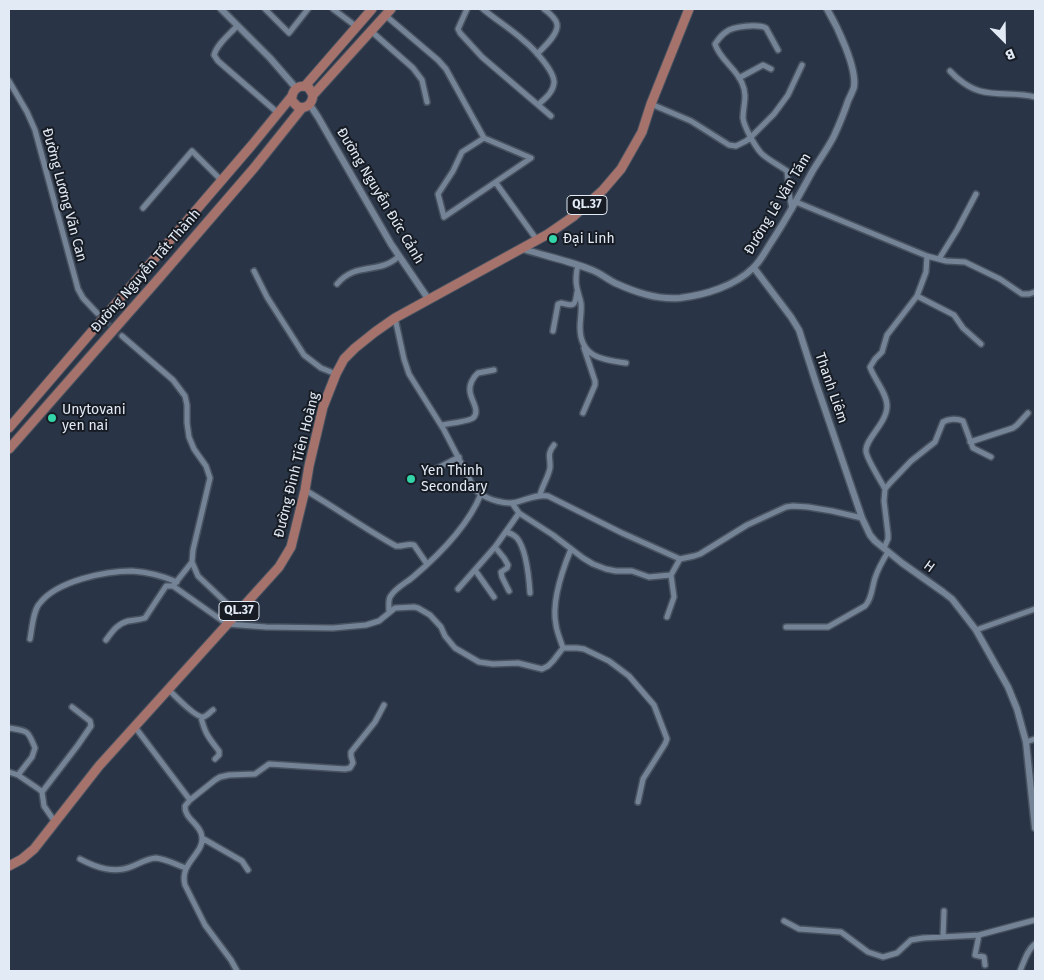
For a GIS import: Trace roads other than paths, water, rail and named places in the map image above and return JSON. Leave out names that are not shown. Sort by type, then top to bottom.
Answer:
[{"type":"main road","name":"Đường Nguyễn Tất Thành","points":[[9,428],[222,181],[278,113],[372,9]]},
{"type":"main road","name":"Đường Đinh Tiên Hoàng","points":[[9,866],[31,852],[99,766],[279,567],[289,552],[292,547],[323,407],[344,359],[374,332],[395,318],[537,241],[574,216],[614,179],[642,132],[651,104],[689,9]]},
{"type":"main road","points":[[313,95],[312,91],[298,90],[294,104],[306,106],[313,100],[313,95],[388,12]]},
{"type":"main road","name":"Đường Nguyễn Tất Thành","points":[[9,449],[160,277],[306,106]]},
{"type":"main road","points":[[147,267],[160,277]]},
{"type":"main road","points":[[27,408],[37,417]]},
{"type":"street","points":[[221,9],[270,58],[298,90]]},
{"type":"street","points":[[265,9],[289,33],[308,9]]},
{"type":"street","points":[[333,9],[357,27]]},
{"type":"street","points":[[467,9],[458,29],[460,33],[482,56],[551,116]]},
{"type":"street","points":[[483,9],[523,40],[537,54],[550,72],[554,84],[551,92],[538,105]]},
{"type":"street","points":[[537,54],[550,41],[558,27],[557,22],[544,9]]},
{"type":"street","name":"Đường Lê Văn Tám","points":[[523,249],[593,270],[614,283],[646,295],[663,298],[680,298],[704,294],[731,284],[754,268],[792,209],[833,138],[854,86],[849,57],[827,9]]},
{"type":"street","points":[[388,12],[446,69],[484,138],[531,158],[444,218],[438,194],[453,171],[462,152],[484,138]]},
{"type":"street","points":[[237,26],[214,52],[215,58],[278,113]]},
{"type":"street","points":[[778,50],[765,27],[758,26],[726,31],[715,44],[718,52],[742,84],[746,99],[743,118],[751,137],[762,154],[787,171],[792,209]]},
{"type":"street","points":[[371,31],[413,68],[422,80],[427,102]]},
{"type":"street","points":[[651,104],[691,121],[731,146],[736,146],[751,137],[774,114],[788,95],[802,64]]},
{"type":"street","points":[[739,78],[763,66],[771,69]]},
{"type":"street","points":[[950,71],[977,90],[1023,94],[1035,97]]},
{"type":"street","name":"Đường Lương Văn Can","points":[[9,81],[35,130],[78,289],[97,314]]},
{"type":"street","name":"Đường Nguyễn Đức Cảnh","points":[[306,106],[318,117],[399,256],[429,300]]},
{"type":"street","points":[[143,208],[192,151],[222,181]]},
{"type":"street","points":[[496,183],[537,241]]},
{"type":"street","points":[[939,259],[976,194]]},
{"type":"street","points":[[796,202],[927,256],[946,262],[965,262],[1000,279],[1022,294],[1035,292]]},
{"type":"street","points":[[337,284],[343,276],[350,272],[385,265],[399,256]]},
{"type":"street","points":[[886,489],[866,454],[866,447],[884,419],[887,405],[870,367],[882,352],[887,335],[918,296],[926,272],[927,256]]},
{"type":"street","points":[[578,265],[576,281],[581,304],[580,332],[596,381],[583,413]]},
{"type":"street","name":"Thanh Liêm","points":[[754,268],[792,317],[799,330],[866,527]]},
{"type":"street","points":[[254,272],[267,297],[304,355],[321,368],[336,374]]},
{"type":"street","points":[[553,331],[558,304],[561,302],[573,305],[577,290]]},
{"type":"street","points":[[918,296],[954,315],[963,328],[981,344]]},
{"type":"street","points":[[395,318],[409,374],[441,425],[472,484],[477,492],[481,494],[502,502],[512,503],[540,495],[548,496],[622,533],[680,559],[700,554],[747,525],[793,506],[832,511],[862,518]]},
{"type":"street","points":[[122,336],[166,373],[184,394],[187,405],[189,437],[194,449],[209,470],[210,478],[193,550],[192,562],[198,576],[237,613]]},
{"type":"street","points":[[583,343],[588,351],[597,358],[626,363]]},
{"type":"street","points":[[441,425],[473,418],[476,409],[470,393],[473,380],[478,373],[494,370]]},
{"type":"street","points":[[970,442],[1013,428],[1028,413]]},
{"type":"street","points":[[786,628],[828,627],[865,606],[869,601],[888,539],[884,501],[886,489],[911,461],[935,442],[941,424],[946,420],[958,419],[963,421],[974,450],[991,457]]},
{"type":"street","points":[[540,495],[549,471],[549,454],[554,446]]},
{"type":"street","points":[[432,471],[458,457]]},
{"type":"street","points":[[305,490],[396,546],[414,545],[427,564]]},
{"type":"street","points":[[389,612],[390,598],[394,592],[412,578],[449,543],[472,513],[481,494]]},
{"type":"street","points":[[512,503],[519,513],[553,535],[583,558],[606,569],[632,571],[650,577],[671,575]]},
{"type":"street","points":[[458,589],[495,547],[519,513]]},
{"type":"street","name":"H","points":[[866,527],[875,541],[952,599],[976,630],[1008,687],[1017,710],[1026,742],[1035,828]]},
{"type":"street","points":[[506,532],[517,539],[521,546],[530,593]]},
{"type":"street","points":[[495,547],[508,566],[501,572],[509,591]]},
{"type":"street","points":[[563,648],[556,625],[558,584],[571,549]]},
{"type":"street","points":[[667,617],[674,597],[671,575],[680,559]]},
{"type":"street","points":[[106,640],[117,627],[128,621],[144,618],[166,586],[175,584],[192,562]]},
{"type":"street","points":[[475,570],[494,597]]},
{"type":"street","points":[[30,640],[37,607],[40,602],[60,587],[83,578],[134,571],[166,577],[227,624],[266,627],[333,628],[372,624],[382,619],[395,608],[418,608],[430,615],[456,648],[474,660],[488,664],[518,663],[542,669],[553,661],[563,648]]},
{"type":"street","points":[[976,630],[1035,609]]},
{"type":"street","points":[[563,648],[584,649],[609,661],[629,676],[654,705],[667,738],[643,779],[638,802]]},
{"type":"street","points":[[168,689],[181,702],[201,717],[208,737],[219,751],[219,755],[215,759]]},
{"type":"street","points":[[237,971],[205,926],[185,885],[186,868],[199,849],[202,835],[185,812],[185,806],[220,777],[255,774],[269,764],[346,770],[350,768],[353,763],[351,752],[375,722],[384,705]]},
{"type":"street","points":[[42,792],[91,726],[90,721],[72,707]]},
{"type":"street","points":[[201,717],[213,710]]},
{"type":"street","points":[[134,726],[190,800]]},
{"type":"street","points":[[9,728],[28,732],[35,748],[32,757],[18,774]]},
{"type":"street","points":[[1026,742],[1035,740]]},
{"type":"street","points":[[9,772],[18,774],[42,792],[44,806],[55,822]]},
{"type":"street","points":[[202,838],[242,861],[248,870]]},
{"type":"street","points":[[80,859],[91,865],[117,870],[153,858],[162,859],[186,868]]},
{"type":"street","points":[[943,937],[944,911]]},
{"type":"street","points":[[784,921],[799,928],[841,932],[868,952],[883,957],[896,953],[911,940],[979,935],[1035,920]]},
{"type":"street","points":[[979,935],[975,955],[984,957],[985,965]]},
{"type":"street","points":[[1020,971],[1032,945],[1035,944]]},
{"type":"tunnel","points":[[97,313],[122,336]]},
{"type":"place","name":"Đại Linh","points":[[553,239]]},
{"type":"place","name":"Unytovani yen nai","points":[[52,418]]},
{"type":"place","name":"Yen Thinh Secondary","points":[[411,479]]}]
